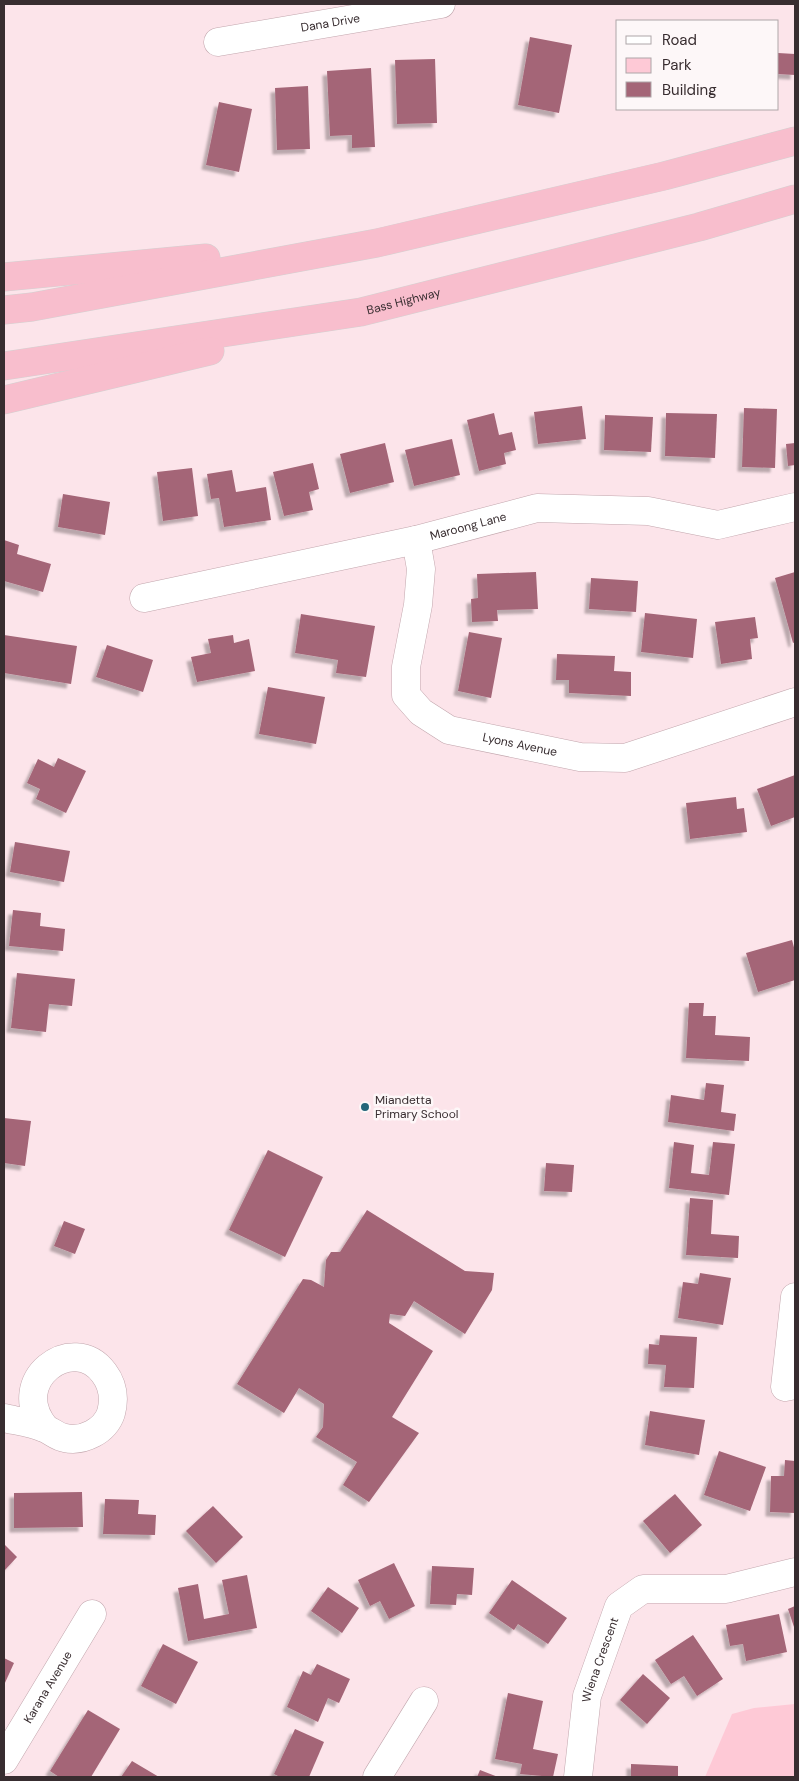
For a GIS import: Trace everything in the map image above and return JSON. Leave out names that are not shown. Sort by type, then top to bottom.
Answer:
[{"type":"highway","points":[[4,310],[32,307],[377,243],[664,176],[795,142]]},
{"type":"highway","name":"Bass Highway","points":[[4,366],[361,312],[698,227],[795,199]]},
{"type":"highway","points":[[4,277],[377,243]]},
{"type":"highway","points":[[4,400],[149,366],[361,312]]},
{"type":"street","name":"Dana Drive","points":[[218,42],[441,4]]},
{"type":"street","name":"Maroong Lane","points":[[144,598],[416,540],[537,508],[648,511],[718,525],[795,507]]},
{"type":"street","name":"Lyons Avenue","points":[[416,540],[421,569],[418,604],[406,667],[406,694],[421,712],[449,730],[580,757],[625,758],[795,702]]},
{"type":"street","points":[[795,1297],[785,1387],[795,1385]]},
{"type":"street","points":[[4,1418],[45,1428],[54,1434],[70,1439],[86,1437],[96,1432],[110,1415],[113,1404],[113,1391],[102,1370],[80,1358],[68,1358],[56,1361],[39,1376],[34,1386],[34,1409],[45,1428]]},
{"type":"street","points":[[4,1404],[34,1386]]},
{"type":"street","name":"Wiena Crescent","points":[[578,1777],[587,1696],[619,1606],[643,1589],[726,1589],[795,1572]]},
{"type":"street","name":"Karana Avenue","points":[[4,1760],[92,1614]]},
{"type":"street","points":[[377,1777],[424,1701]]},
{"type":"green space","points":[[795,1704],[795,1777],[705,1777],[732,1714],[754,1708]]},
{"type":"building","points":[[530,37],[572,45],[559,113],[518,105]]},
{"type":"building","points":[[779,53],[795,54],[795,75],[779,74]]},
{"type":"building","points":[[435,59],[437,123],[397,124],[395,60]]},
{"type":"building","points":[[371,68],[375,147],[352,148],[352,135],[330,136],[327,71]]},
{"type":"building","points":[[308,86],[310,149],[277,150],[275,88]]},
{"type":"building","points":[[219,102],[252,109],[239,172],[206,165]]},
{"type":"building","points":[[582,406],[586,439],[538,444],[534,412]]},
{"type":"building","points":[[744,408],[777,409],[775,468],[742,467]]},
{"type":"building","points":[[494,413],[499,435],[512,432],[516,450],[504,453],[506,464],[479,471],[467,420]]},
{"type":"building","points":[[666,413],[717,414],[715,458],[665,456]]},
{"type":"building","points":[[605,415],[653,417],[651,452],[604,450]]},
{"type":"building","points":[[452,439],[460,475],[414,486],[405,450]]},
{"type":"building","points":[[385,443],[394,482],[350,493],[340,454]]},
{"type":"building","points":[[795,443],[795,465],[788,466],[786,444]]},
{"type":"building","points":[[313,463],[319,489],[309,492],[313,510],[284,516],[273,472]]},
{"type":"building","points":[[192,468],[198,516],[163,521],[157,472]]},
{"type":"building","points":[[232,470],[236,492],[266,487],[271,520],[224,527],[219,498],[211,499],[207,474]]},
{"type":"building","points":[[63,494],[110,502],[105,535],[58,527]]},
{"type":"building","points":[[4,540],[19,545],[17,554],[51,564],[43,592],[4,581]]},
{"type":"building","points":[[536,572],[538,609],[497,610],[498,621],[472,622],[471,599],[478,598],[477,574]]},
{"type":"building","points":[[795,572],[795,642],[793,643],[775,578]]},
{"type":"building","points":[[591,578],[638,581],[636,612],[589,609]]},
{"type":"building","points":[[645,613],[697,619],[693,658],[641,652]]},
{"type":"building","points":[[301,614],[375,626],[366,677],[336,673],[338,660],[295,653]]},
{"type":"building","points":[[755,617],[758,638],[750,639],[752,659],[721,664],[715,622]]},
{"type":"building","points":[[469,632],[502,638],[491,698],[458,691]]},
{"type":"building","points":[[4,635],[77,646],[71,684],[4,673]]},
{"type":"building","points":[[233,635],[234,643],[249,639],[255,671],[197,682],[191,657],[211,653],[208,639]]},
{"type":"building","points":[[107,645],[153,660],[143,692],[96,677]]},
{"type":"building","points":[[557,654],[615,656],[614,671],[631,672],[631,696],[569,693],[569,680],[556,680]]},
{"type":"building","points":[[268,687],[325,697],[316,744],[259,734]]},
{"type":"building","points":[[58,758],[86,771],[66,813],[36,799],[40,789],[27,783],[38,759],[54,767]]},
{"type":"building","points":[[795,775],[795,817],[771,826],[757,789]]},
{"type":"building","points":[[736,797],[737,809],[744,808],[747,832],[690,839],[686,803]]},
{"type":"building","points":[[15,842],[70,851],[64,882],[10,872]]},
{"type":"building","points":[[13,910],[41,913],[40,926],[65,929],[63,951],[9,946]]},
{"type":"building","points":[[792,940],[795,951],[795,980],[758,992],[746,953]]},
{"type":"building","points":[[17,973],[75,979],[72,1006],[49,1004],[46,1032],[11,1028]]},
{"type":"building","points":[[689,1003],[704,1003],[703,1016],[716,1016],[715,1035],[750,1037],[749,1061],[686,1058]]},
{"type":"building","points":[[706,1083],[724,1085],[721,1112],[736,1114],[734,1131],[668,1122],[671,1095],[704,1100]]},
{"type":"building","points":[[4,1118],[31,1121],[25,1166],[4,1163]]},
{"type":"building","points":[[674,1142],[694,1145],[691,1173],[709,1175],[713,1142],[735,1144],[729,1195],[669,1188]]},
{"type":"building","points":[[268,1150],[323,1177],[285,1257],[229,1230]]},
{"type":"building","points":[[546,1163],[574,1165],[572,1192],[544,1191]]},
{"type":"building","points":[[690,1198],[713,1200],[711,1234],[739,1236],[738,1258],[686,1255]]},
{"type":"building","points":[[367,1210],[465,1271],[494,1273],[492,1290],[465,1334],[414,1301],[405,1316],[390,1314],[389,1323],[433,1351],[392,1417],[419,1433],[369,1502],[343,1485],[357,1462],[316,1437],[323,1427],[324,1404],[299,1388],[284,1413],[237,1384],[303,1279],[311,1280],[324,1287],[326,1260],[331,1252],[340,1252]]},
{"type":"building","points":[[64,1221],[85,1229],[75,1254],[54,1246]]},
{"type":"building","points":[[700,1273],[731,1278],[723,1325],[678,1318],[683,1282],[698,1284]]},
{"type":"building","points":[[660,1335],[697,1337],[694,1388],[664,1387],[666,1365],[648,1364],[649,1344],[659,1345]]},
{"type":"building","points":[[650,1411],[705,1420],[699,1455],[645,1445]]},
{"type":"building","points":[[719,1451],[766,1467],[750,1511],[704,1495]]},
{"type":"building","points":[[785,1460],[795,1461],[795,1513],[770,1512],[771,1476],[784,1476]]},
{"type":"building","points":[[82,1492],[83,1527],[14,1528],[14,1493]]},
{"type":"building","points":[[675,1494],[702,1525],[670,1553],[643,1521]]},
{"type":"building","points":[[105,1499],[139,1500],[138,1514],[156,1515],[155,1535],[103,1534]]},
{"type":"building","points":[[213,1506],[243,1537],[216,1563],[186,1531]]},
{"type":"building","points":[[4,1544],[17,1557],[4,1571]]},
{"type":"building","points":[[394,1563],[415,1606],[389,1619],[380,1601],[370,1606],[358,1580]]},
{"type":"building","points":[[432,1566],[474,1568],[472,1595],[457,1594],[456,1605],[430,1604]]},
{"type":"building","points":[[247,1575],[257,1628],[188,1641],[178,1588],[198,1584],[204,1619],[229,1614],[222,1580]]},
{"type":"building","points":[[512,1580],[567,1618],[548,1644],[518,1624],[514,1630],[489,1613]]},
{"type":"building","points":[[328,1587],[359,1608],[342,1633],[311,1611]]},
{"type":"building","points":[[795,1606],[795,1630],[788,1609]]},
{"type":"building","points":[[779,1614],[787,1652],[746,1661],[743,1644],[730,1646],[726,1625]]},
{"type":"building","points":[[693,1635],[723,1679],[697,1696],[684,1676],[671,1684],[655,1660]]},
{"type":"building","points":[[163,1644],[198,1662],[176,1704],[141,1686]]},
{"type":"building","points":[[4,1658],[14,1663],[4,1685]]},
{"type":"building","points":[[317,1664],[350,1679],[339,1703],[328,1698],[318,1722],[287,1707],[303,1671],[311,1675]]},
{"type":"building","points":[[643,1674],[670,1698],[647,1724],[620,1700]]},
{"type":"building","points":[[508,1693],[543,1701],[533,1749],[558,1754],[553,1777],[520,1774],[522,1764],[495,1759]]},
{"type":"building","points":[[88,1710],[120,1729],[91,1777],[59,1777],[50,1771]]},
{"type":"building","points":[[295,1729],[324,1742],[309,1777],[280,1777],[274,1774]]},
{"type":"building","points":[[132,1761],[159,1777],[121,1777]]},
{"type":"building","points":[[631,1764],[678,1766],[678,1777],[631,1777]]},
{"type":"building","points":[[480,1770],[498,1777],[477,1777]]},
{"type":"place","name":"Miandetta Primary School","points":[[365,1107]]}]
